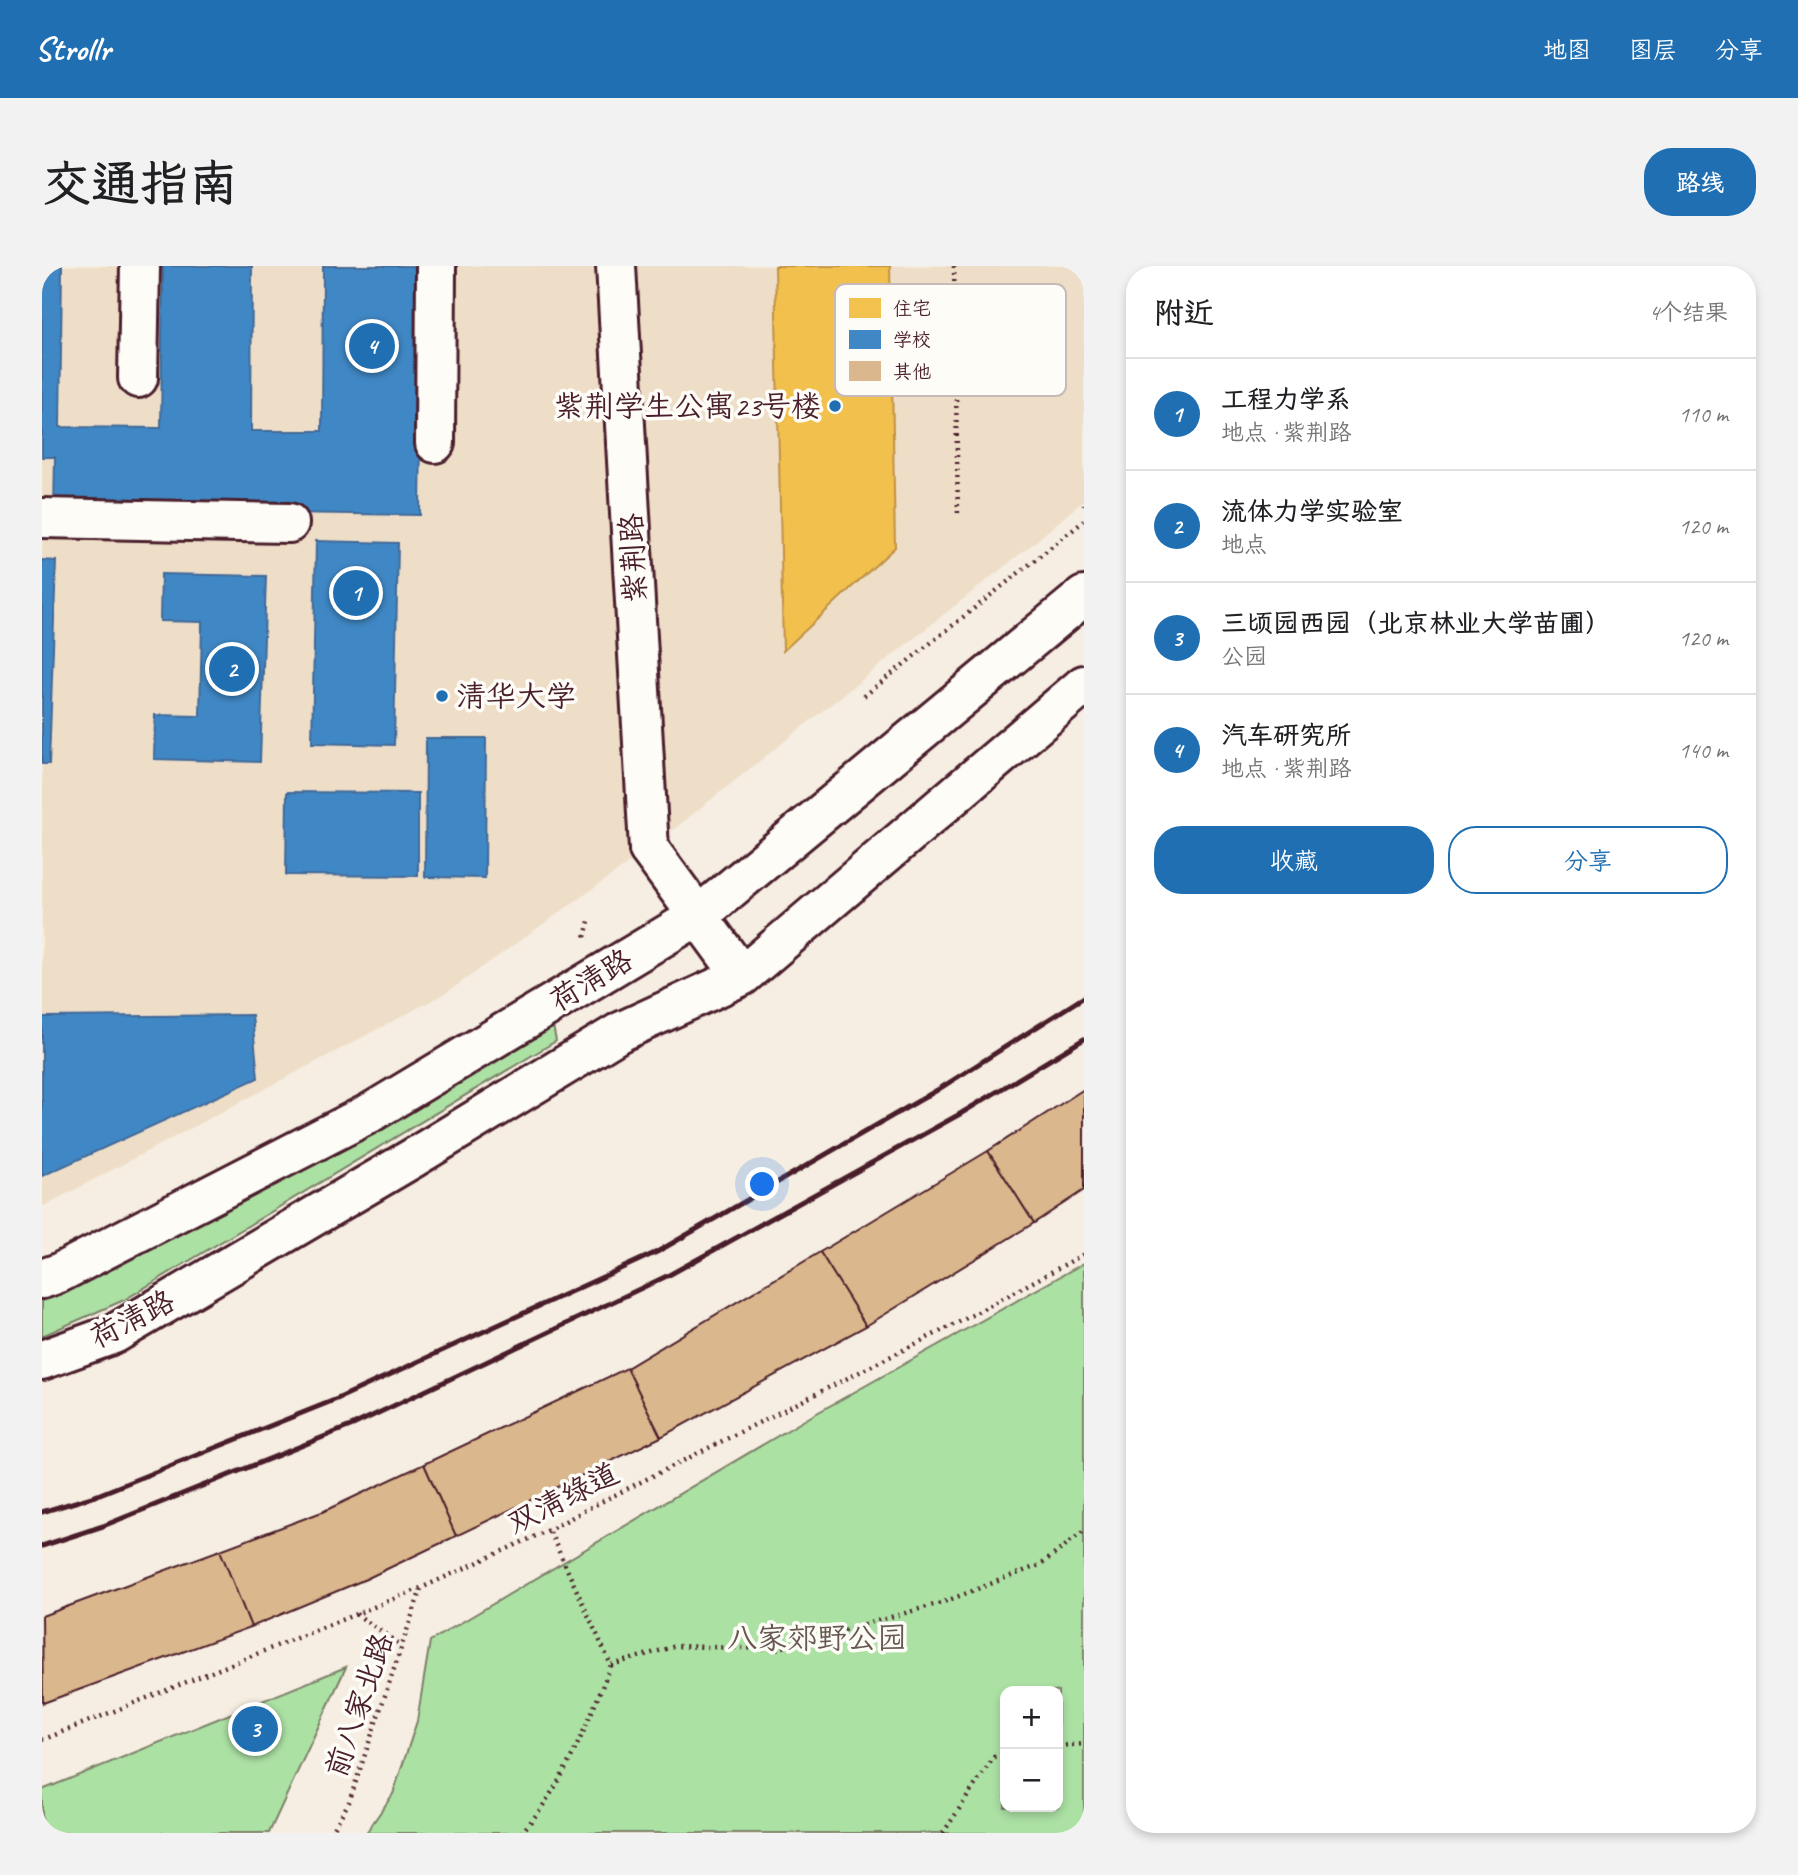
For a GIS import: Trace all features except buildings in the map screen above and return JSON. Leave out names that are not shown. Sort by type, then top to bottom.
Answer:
[{"type":"main road","points":[[138,379],[140,266]]},
{"type":"main road","points":[[435,443],[436,266]]},
{"type":"main road","name":"紫荆路","points":[[616,266],[649,849],[698,916]]},
{"type":"main road","points":[[42,518],[289,523]]},
{"type":"main road","name":"荷清路","points":[[42,1279],[71,1267],[370,1113],[698,916],[1084,596]]},
{"type":"main road","name":"荷清路","points":[[42,1360],[114,1334],[413,1158],[620,1032],[742,976],[1084,685]]},
{"type":"main road","points":[[698,916],[742,976]]},
{"type":"path","points":[[954,266],[954,284]]},
{"type":"path","points":[[956,396],[958,516]]},
{"type":"path","points":[[864,696],[1084,521]]},
{"type":"path","name":"双清绿道","points":[[42,1740],[421,1588],[549,1530],[963,1321],[1084,1254]]},
{"type":"path","points":[[521,1833],[537,1815],[577,1748],[611,1665],[549,1530]]},
{"type":"path","points":[[611,1665],[676,1646],[776,1649],[941,1603],[1042,1564],[1084,1531]]},
{"type":"path","name":"前八家北路","points":[[331,1833],[349,1802],[421,1588]]},
{"type":"path","points":[[356,1614],[401,1645]]},
{"type":"path","points":[[1063,1746],[1084,1744]]},
{"type":"path","points":[[943,1833],[994,1757],[1000,1756]]},
{"type":"shaded area","name":"清华大学","points":[[42,266],[1084,266],[1084,500],[649,849],[446,993],[42,1207]]},
{"type":"green space","points":[[545,1014],[553,1026],[556,1041],[124,1300],[42,1336],[42,1283]]},
{"type":"green space","name":"八家郊野公园","points":[[1084,1263],[1084,1833],[366,1833],[393,1794],[417,1721],[430,1641],[808,1418]]},
{"type":"green space","points":[[346,1667],[269,1833],[42,1833],[42,1790]]},
{"type":"railway","points":[[42,1512],[95,1496],[337,1399],[657,1252],[939,1089],[1084,997]]},
{"type":"railway","points":[[42,1546],[103,1526],[353,1425],[669,1275],[960,1114],[1084,1039]]},
{"type":"place","name":"汽车研究所","points":[[372,346]]},
{"type":"place","name":"紫荆学生公寓23号楼","points":[[835,406]]},
{"type":"place","name":"工程力学系","points":[[356,593]]},
{"type":"place","name":"流体力学实验室","points":[[232,669]]},
{"type":"place","name":"清华大学","points":[[442,696]]},
{"type":"place","name":"三顷园西园（北京林业大学苗圃）","points":[[255,1729]]}]
